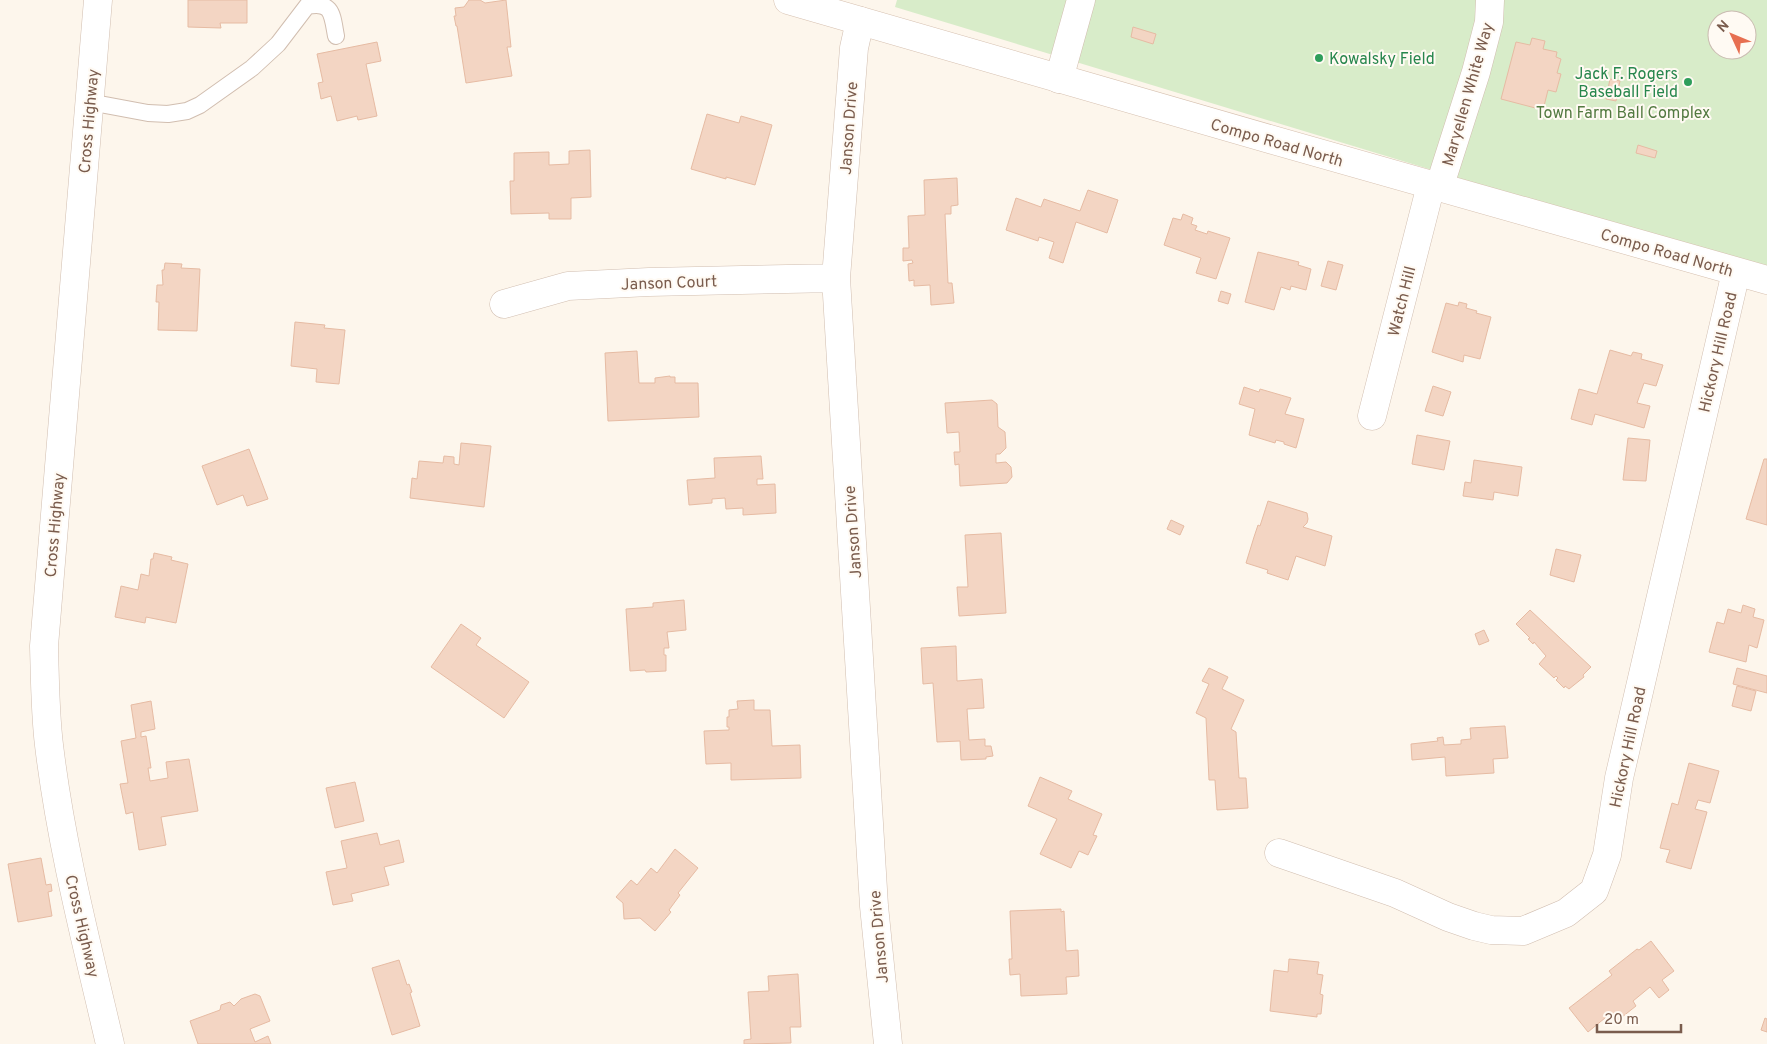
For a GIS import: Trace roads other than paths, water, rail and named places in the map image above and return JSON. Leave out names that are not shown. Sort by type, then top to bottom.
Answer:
[{"type":"street","name":"Cross Highway","points":[[98,0],[46,616],[45,680],[46,721],[53,778],[69,864],[110,1044]]},
{"type":"street","name":"Compo Road North","points":[[788,0],[1435,187],[1767,280]]},
{"type":"street","points":[[1060,79],[1082,0]]},
{"type":"street","name":"Maryellen White Way","points":[[1435,187],[1476,72],[1489,22],[1490,0]]},
{"type":"street","name":"Janson Drive","points":[[860,21],[854,48],[836,278],[874,906],[888,1044]]},
{"type":"street","name":"Watch Hill","points":[[1372,416],[1435,187]]},
{"type":"street","name":"Hickory Hill Road","points":[[1279,853],[1395,892],[1448,917],[1491,930],[1523,931],[1566,913],[1594,891],[1606,855],[1619,778],[1736,272]]},
{"type":"street","name":"Janson Court","points":[[504,304],[568,286],[649,282],[836,278]]},
{"type":"lane","points":[[89,102],[158,114],[187,111],[200,105],[252,68],[278,44],[307,6],[318,4],[327,7],[332,14],[336,36]]},
{"type":"place","name":"Kowalsky Field","points":[[1319,58]]},
{"type":"place","name":"Jack F. Rogers Baseball Field","points":[[1688,82]]},
{"type":"park label","name":"Town Farm Ball Complex","points":[[1623,112]]}]
